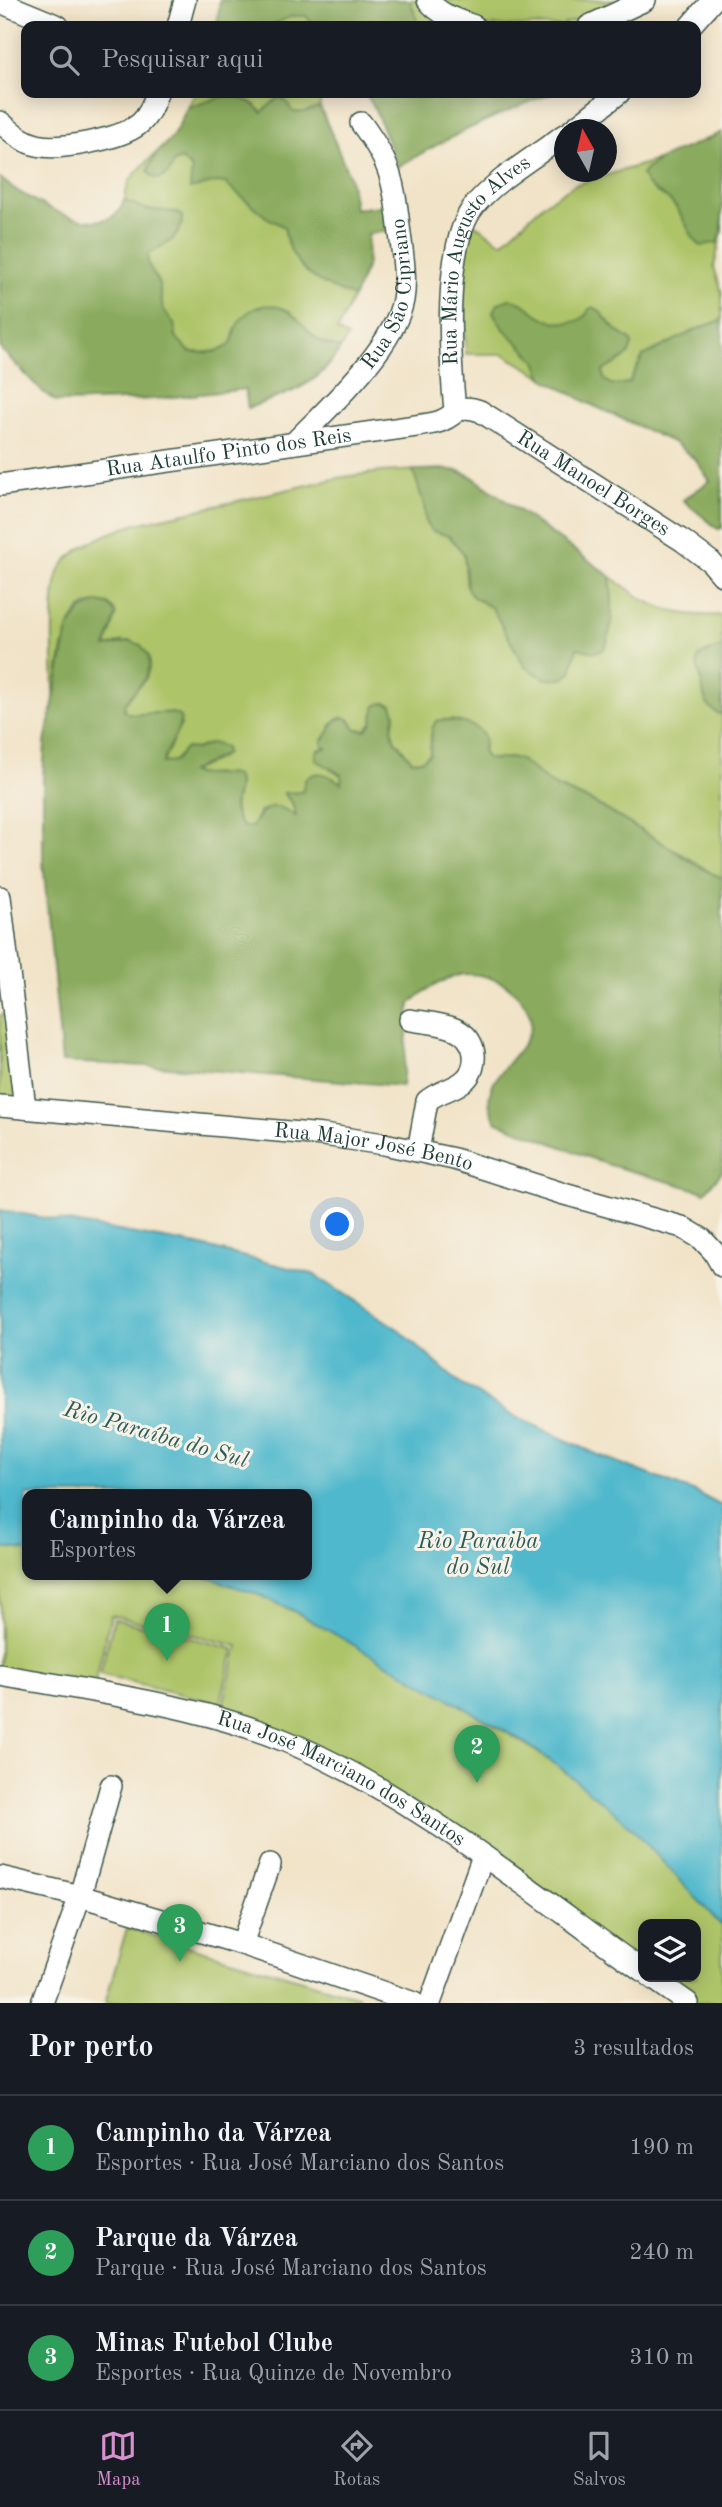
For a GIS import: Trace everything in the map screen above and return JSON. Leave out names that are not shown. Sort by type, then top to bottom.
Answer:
[{"type":"street","points":[[179,21],[185,0]]},
{"type":"street","points":[[428,0],[433,8],[460,21]]},
{"type":"street","points":[[600,21],[645,0]]},
{"type":"street","points":[[694,21],[713,0]]},
{"type":"street","points":[[0,2],[46,21]]},
{"type":"street","points":[[0,122],[20,138],[38,146],[55,147],[120,134],[136,127],[155,98]]},
{"type":"street","points":[[586,119],[613,98]]},
{"type":"street","name":"Rua São Cipriano","points":[[294,443],[383,344],[395,325],[403,303],[402,249],[391,177],[383,154],[361,123]]},
{"type":"street","name":"Rua Mário Augusto Alves","points":[[455,411],[450,368],[450,322],[457,245],[463,224],[472,207],[489,190],[554,143]]},
{"type":"street","name":"Rua Manoel Borges","points":[[455,411],[465,408],[480,411],[683,541],[711,562],[722,575]]},
{"type":"street","name":"Rua Ataulfo Pinto dos Reis","points":[[0,485],[423,425],[439,422],[455,411]]},
{"type":"street","points":[[0,897],[25,1108]]},
{"type":"street","points":[[410,1020],[461,1031],[470,1042],[475,1057],[467,1078],[427,1101],[418,1151]]},
{"type":"street","name":"Rua Major José Bento","points":[[0,1106],[323,1135],[418,1151],[454,1159],[564,1194],[682,1227],[702,1239],[722,1266]]},
{"type":"street","name":"Rua José Marciano dos Santos","points":[[0,1675],[186,1710],[275,1737],[317,1754],[402,1801],[638,1967]]},
{"type":"street","points":[[42,2003],[80,1896],[111,1786]]},
{"type":"street","points":[[430,2003],[483,1856]]},
{"type":"street","points":[[242,1944],[270,1864]]},
{"type":"street","points":[[0,1877],[80,1896],[242,1944],[414,2003]]},
{"type":"street","points":[[658,1982],[688,2003]]},
{"type":"green space","points":[[220,0],[640,0],[574,21],[218,21]]},
{"type":"green space","points":[[220,0],[410,0],[417,21],[310,21],[306,16],[292,16],[281,21],[218,21]]},
{"type":"green space","points":[[193,98],[320,98],[320,107],[350,178],[355,209],[389,205],[393,230],[368,234],[364,273],[337,331],[348,337],[322,373],[306,385],[248,408],[245,389],[154,399],[57,402],[43,392],[0,348],[0,178],[56,212],[90,221],[105,219],[120,210],[131,179],[173,136]]},
{"type":"green space","points":[[218,98],[245,100],[262,112],[278,98],[285,100],[293,112],[320,107],[350,178],[355,209],[389,205],[393,230],[368,234],[367,265],[354,297],[328,286],[307,272],[293,254],[284,227],[266,217],[225,183],[217,182],[190,189],[192,169],[181,159],[174,162],[170,171],[160,179],[152,176],[148,171],[150,165],[174,134],[187,108]]},
{"type":"green space","points":[[368,98],[540,98],[474,126],[398,167]]},
{"type":"green space","points":[[722,132],[722,231],[714,267],[722,293],[722,528],[718,529],[683,500],[710,481],[696,460],[675,443],[588,403],[503,354],[466,354],[462,264],[473,223],[502,243],[544,204],[574,185],[584,182],[617,182],[617,172],[664,158]]},
{"type":"green space","points":[[722,132],[722,231],[719,242],[701,246],[674,205],[648,186],[642,175],[667,156]]},
{"type":"green space","points":[[0,178],[45,206],[84,220],[102,220],[116,214],[124,200],[145,209],[176,212],[182,216],[180,230],[166,244],[148,254],[148,264],[159,284],[163,309],[174,324],[176,337],[190,352],[212,352],[227,347],[232,342],[242,318],[251,310],[268,305],[288,311],[318,340],[341,348],[311,379],[289,392],[248,408],[245,389],[154,399],[57,402],[43,392],[0,348]]},
{"type":"green space","points":[[509,299],[520,302],[544,318],[560,322],[578,321],[589,309],[597,309],[614,328],[632,342],[626,357],[603,371],[604,379],[612,385],[629,383],[643,356],[697,329],[722,320],[722,528],[718,529],[683,500],[710,481],[696,460],[675,443],[588,403],[543,378],[536,361],[502,327],[493,312],[499,303]]},
{"type":"green space","points":[[441,469],[461,471],[471,476],[642,599],[680,613],[722,615],[722,877],[717,877],[591,801],[553,785],[513,758],[489,759],[484,756],[484,739],[456,721],[436,721],[431,735],[430,754],[422,760],[412,761],[394,739],[392,728],[395,717],[392,705],[385,703],[375,707],[372,723],[366,730],[356,729],[350,720],[343,717],[331,725],[329,734],[322,741],[328,748],[319,749],[330,769],[342,775],[341,784],[323,774],[312,775],[302,792],[284,794],[293,805],[296,817],[283,810],[265,810],[260,811],[252,827],[243,827],[235,807],[239,786],[190,772],[223,756],[212,743],[196,749],[186,748],[174,761],[163,764],[170,742],[181,725],[176,714],[135,714],[124,711],[122,641],[106,648],[115,611],[108,604],[91,604],[74,618],[60,661],[54,700],[53,610],[58,576],[69,558],[86,545],[136,524],[343,477]]},
{"type":"green space","points":[[413,470],[452,470],[471,476],[610,576],[611,624],[603,650],[594,652],[577,648],[571,672],[563,679],[546,679],[525,667],[492,608],[473,597],[467,588],[464,554],[449,536],[432,531],[426,524],[424,505]]},
{"type":"green space","points":[[97,602],[108,604],[116,615],[106,647],[130,641],[141,645],[148,655],[150,664],[146,678],[125,703],[124,711],[180,716],[179,726],[163,763],[174,761],[186,748],[196,749],[212,743],[225,747],[226,754],[190,772],[236,776],[238,788],[234,806],[237,819],[243,827],[252,827],[260,814],[270,807],[281,808],[296,816],[293,804],[284,793],[302,792],[306,778],[311,775],[324,774],[341,783],[342,775],[316,760],[316,751],[326,748],[322,741],[338,719],[347,718],[356,729],[366,730],[372,723],[375,707],[385,703],[392,705],[395,713],[392,728],[394,739],[412,761],[422,760],[430,754],[432,729],[436,721],[448,720],[470,725],[484,738],[483,751],[487,758],[518,759],[553,785],[601,807],[702,868],[722,877],[722,1172],[705,1192],[606,1164],[497,1122],[490,1104],[491,1089],[529,1034],[530,1019],[523,1002],[509,987],[494,979],[477,975],[466,974],[443,981],[410,1004],[402,1086],[169,1067],[62,1062],[43,862],[45,743],[68,629],[81,611]]},
{"type":"green space","points":[[722,646],[722,715],[708,705],[697,662],[699,656]]},
{"type":"green space","points":[[11,1014],[17,1103],[0,1103],[0,1015]]},
{"type":"green space","points":[[0,1548],[22,1550],[22,1580],[225,1582],[316,1623],[465,1708],[546,1758],[614,1811],[662,1859],[722,1926],[722,2003],[690,2003],[661,1982],[701,1982],[701,1919],[638,1919],[638,1965],[404,1799],[220,1717],[238,1646],[111,1615],[95,1683],[0,1669]]},
{"type":"green space","points":[[114,1619],[234,1649],[220,1704],[100,1674]]},
{"type":"green space","points":[[127,1928],[359,1997],[357,2003],[105,2003]]},
{"type":"water","name":"Rio Paraiba do Sul","points":[[0,1210],[198,1245],[313,1274],[398,1329],[459,1383],[510,1414],[596,1454],[697,1493],[722,1506],[722,1926],[628,1824],[562,1769],[523,1741],[294,1611],[260,1595],[215,1580],[312,1580],[312,1489],[22,1489],[22,1550],[0,1548]]},
{"type":"place","name":"Campinho da Várzea","points":[[167,1661]]},
{"type":"place","name":"Parque da Várzea","points":[[477,1783]]},
{"type":"place","name":"Minas Futebol Clube","points":[[180,1962]]},
{"type":"water label","name":"Rio Paraíba do Sul","points":[[156,1435]]}]
